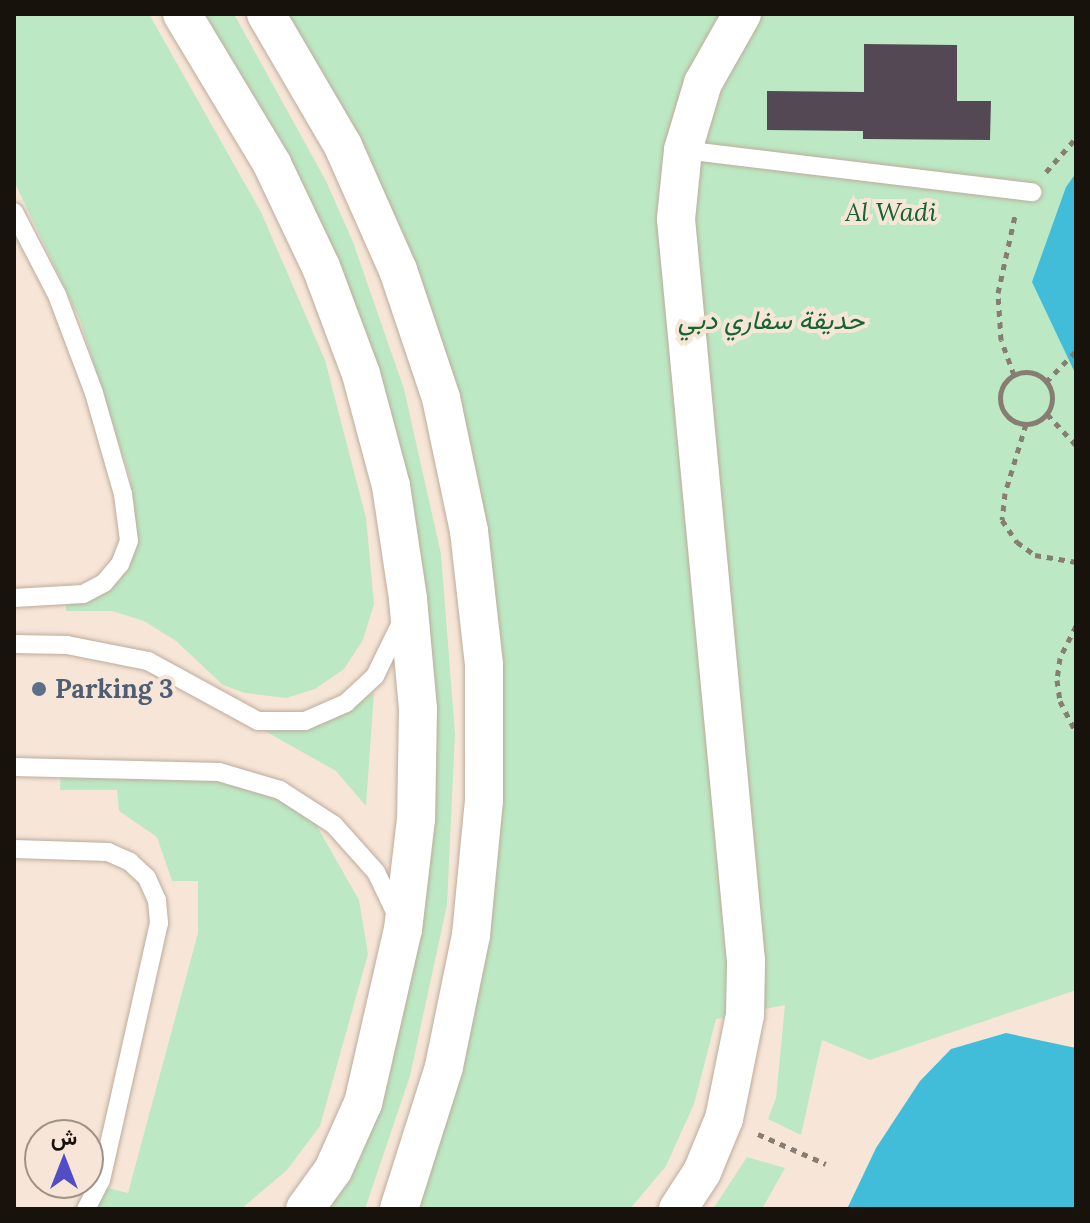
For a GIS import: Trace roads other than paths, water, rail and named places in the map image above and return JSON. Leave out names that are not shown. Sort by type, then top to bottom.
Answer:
[{"type":"street","points":[[182,14],[272,164],[321,267],[361,374],[391,486],[408,599],[418,709],[416,819],[403,929],[363,1103],[333,1170],[305,1209]]},
{"type":"street","points":[[266,14],[343,146],[398,270],[441,398],[469,531],[484,665],[484,800],[471,935],[444,1067],[399,1209]]},
{"type":"street","points":[[678,1209],[702,1172],[724,1119],[745,1015],[746,961],[676,219],[683,150],[703,83],[742,14]]},
{"type":"lane","points":[[683,150],[1032,192]]},
{"type":"lane","points":[[14,212],[57,295],[94,393],[123,494],[129,541],[120,564],[104,583],[83,594],[14,598]]},
{"type":"lane","points":[[14,644],[67,645],[148,661],[258,721],[305,721],[346,703],[375,676],[396,640],[408,599]]},
{"type":"lane","points":[[14,767],[219,772],[280,790],[334,825],[376,872],[403,929]]},
{"type":"lane","points":[[14,849],[108,852],[138,870],[157,900],[159,923],[101,1180],[86,1209]]},
{"type":"water","points":[[1076,173],[1076,375],[1032,282],[1066,187]]},
{"type":"water","points":[[1006,1033],[1076,1048],[1076,1209],[847,1209],[876,1148],[920,1081],[951,1049]]},
{"type":"place","name":"Parking 3","points":[[39,689]]},
{"type":"park label","name":"Al Wadi","points":[[891,212]]},
{"type":"park label","name":"حديقة سفاري دبي","points":[[771,320]]}]
